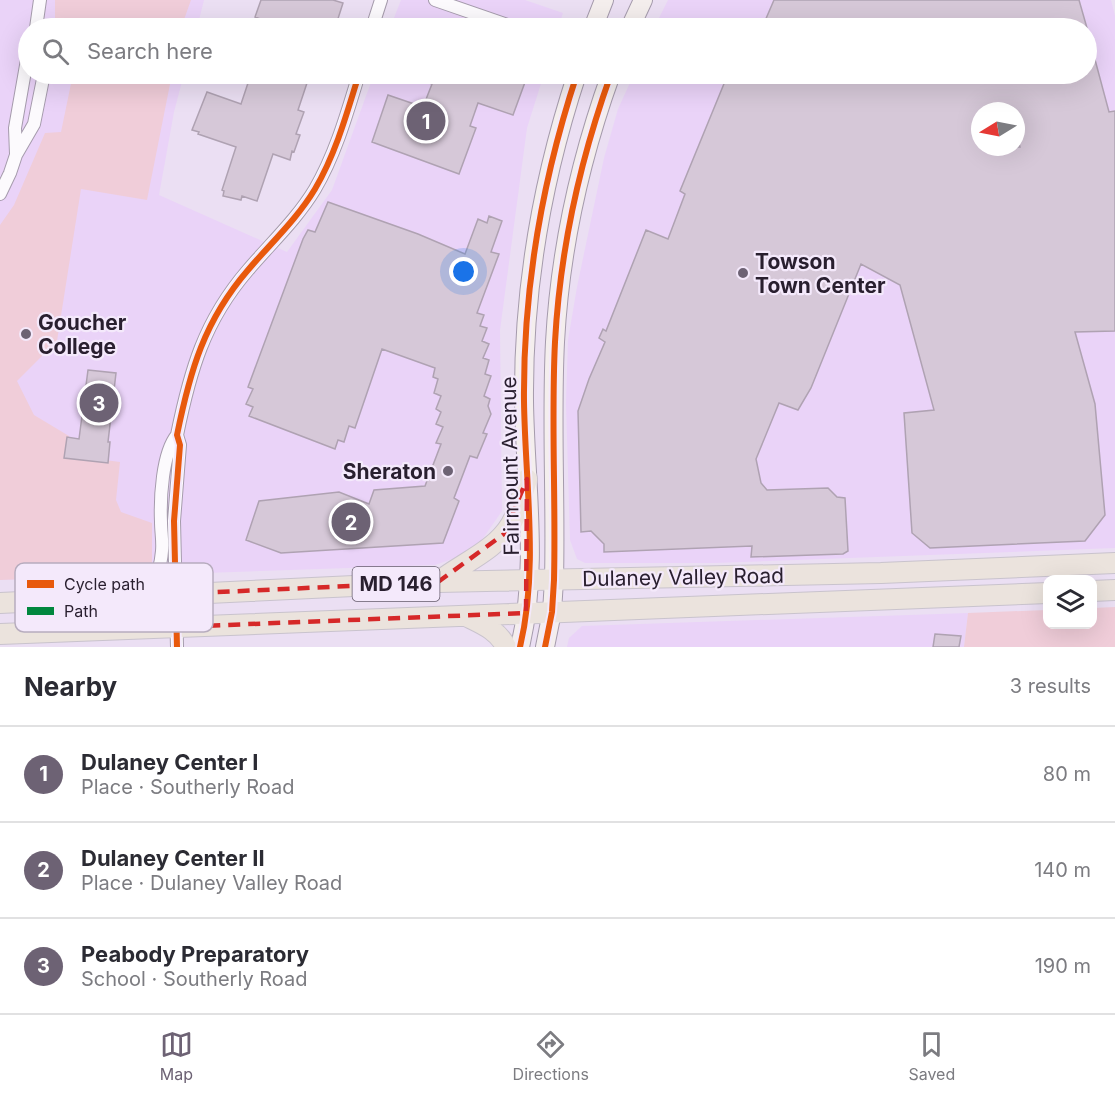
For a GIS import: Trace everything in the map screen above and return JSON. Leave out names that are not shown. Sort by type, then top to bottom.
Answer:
[{"type":"main road","points":[[596,18],[604,0]]},
{"type":"main road","points":[[635,18],[643,0]]},
{"type":"main road","name":"Fairmount Avenue","points":[[520,647],[526,613],[530,556],[524,362],[529,287],[549,169],[574,84]]},
{"type":"main road","name":"Fairmount Avenue","points":[[546,647],[552,612],[554,580],[554,377],[560,289],[565,249],[585,157],[608,84]]},
{"type":"main road","points":[[438,582],[455,568],[482,553],[504,534],[513,522],[527,479]]},
{"type":"main road","name":"Dulaney Valley Road","points":[[213,592],[438,582],[881,573],[1115,563]]},
{"type":"main road","points":[[1097,591],[1115,590]]},
{"type":"main road","name":"Dulaney Valley Road","points":[[213,625],[1043,593]]},
{"type":"main road","name":"Dulaney Valley Road","points":[[0,603],[15,602]]},
{"type":"main road","points":[[463,615],[491,628],[506,647]]},
{"type":"main road","name":"Dulaney Valley Road","points":[[0,634],[50,632]]},
{"type":"street","points":[[38,18],[40,0]]},
{"type":"street","points":[[375,18],[381,0]]},
{"type":"street","points":[[435,0],[487,18]]},
{"type":"street","points":[[16,155],[15,128],[23,84]]},
{"type":"street","points":[[0,194],[16,155],[34,124],[42,84]]},
{"type":"street","points":[[160,563],[163,548],[161,522],[164,480],[170,444],[177,435],[198,351],[208,329],[236,286],[296,216],[315,189],[339,138],[356,84]]},
{"type":"street","points":[[175,563],[174,521],[180,445],[177,435]]},
{"type":"street","points":[[176,632],[177,647]]},
{"type":"highlighted area","points":[[527,479],[526,613],[176,627],[175,594],[438,582],[504,534]]},
{"type":"shaded area","points":[[0,0],[204,0],[200,18],[18,18],[18,84],[181,84],[159,195],[287,252],[332,190],[370,84],[541,84],[527,128],[500,330],[502,511],[477,547],[461,556],[435,565],[213,573],[213,563],[15,563],[15,579],[0,580]]},
{"type":"shaded area","points":[[55,0],[191,0],[185,18],[55,18]]},
{"type":"shaded area","points":[[401,0],[525,0],[563,13],[561,18],[394,18]]},
{"type":"shaded area","name":"Towson Town Center","points":[[668,0],[1111,0],[1115,16],[1115,548],[714,563],[585,563],[577,559],[570,540],[566,403],[568,340],[604,158],[618,109],[629,84],[1097,84],[1097,18],[659,18]]},
{"type":"shaded area","name":"Goucher College","points":[[71,84],[170,84],[147,200],[81,189],[57,341],[17,381],[34,415],[69,436],[67,455],[120,462],[116,500],[121,512],[152,523],[152,563],[15,563],[15,579],[0,580],[0,225],[14,205],[45,133],[61,132]]},
{"type":"shaded area","points":[[1115,607],[1115,647],[964,647],[968,613],[1043,610],[1043,629],[1097,629],[1097,608]]},
{"type":"shaded area","points":[[968,613],[964,647],[567,647],[569,638],[582,626]]},
{"type":"building","points":[[261,0],[333,0],[343,3],[338,18],[255,17]]},
{"type":"building","points":[[774,0],[1079,0],[1084,18],[766,18]]},
{"type":"building","name":"Towson Town Center","points":[[1097,67],[1109,112],[1115,111],[1115,331],[1075,332],[1095,404],[1105,515],[1085,541],[930,548],[912,533],[904,413],[934,410],[900,285],[861,264],[811,388],[798,410],[779,403],[756,459],[761,483],[767,490],[828,488],[837,497],[845,498],[848,551],[843,554],[751,557],[752,546],[604,552],[604,544],[591,531],[581,532],[578,411],[605,342],[599,338],[603,329],[606,331],[646,230],[668,239],[685,194],[680,191],[724,84],[1097,84]]},
{"type":"building","points":[[248,84],[307,84],[298,110],[304,112],[296,134],[300,135],[294,152],[292,151],[290,160],[273,154],[257,201],[242,196],[241,200],[223,196],[224,191],[222,190],[236,147],[192,130],[207,92],[241,104]]},
{"type":"building","points":[[432,84],[524,84],[513,115],[478,103],[470,126],[476,128],[459,174],[372,142],[388,95],[423,107]]},
{"type":"building","points":[[328,202],[418,234],[465,254],[478,219],[487,223],[489,216],[502,221],[491,252],[499,254],[477,313],[484,315],[480,326],[487,328],[482,341],[489,344],[483,358],[489,360],[485,374],[491,376],[484,396],[490,399],[488,406],[491,414],[483,433],[487,434],[477,458],[470,456],[454,498],[459,501],[443,543],[281,553],[246,540],[259,501],[339,492],[369,504],[374,490],[425,486],[441,444],[436,443],[443,427],[436,424],[441,412],[436,409],[441,396],[434,393],[438,379],[433,377],[435,368],[382,349],[355,428],[349,426],[344,442],[338,440],[335,449],[249,416],[253,407],[246,404],[253,389],[248,387],[303,239],[308,230],[315,232]]},
{"type":"building","points":[[88,370],[116,373],[108,442],[110,442],[108,463],[64,458],[67,437],[79,439]]},
{"type":"building","points":[[935,634],[961,636],[959,647],[933,647]]},
{"type":"cycle path","points":[[175,563],[174,521],[180,445],[177,435],[187,389],[201,348],[220,308],[233,289],[292,221],[315,189],[335,147],[356,84]]},
{"type":"cycle path","points":[[520,647],[526,617],[530,555],[524,401],[531,276],[554,154],[574,84]]},
{"type":"cycle path","points":[[545,647],[552,612],[554,580],[553,431],[558,308],[573,206],[590,139],[608,84]]},
{"type":"cycle path","points":[[177,632],[177,647]]},
{"type":"place","name":"Dulaney Center I","points":[[426,121]]},
{"type":"place","name":"Towson Town Center","points":[[743,273]]},
{"type":"place","name":"Goucher College","points":[[26,334]]},
{"type":"place","name":"Peabody Preparatory","points":[[99,403]]},
{"type":"place","name":"Sheraton","points":[[448,471]]},
{"type":"place","name":"Dulaney Center II","points":[[351,522]]}]
